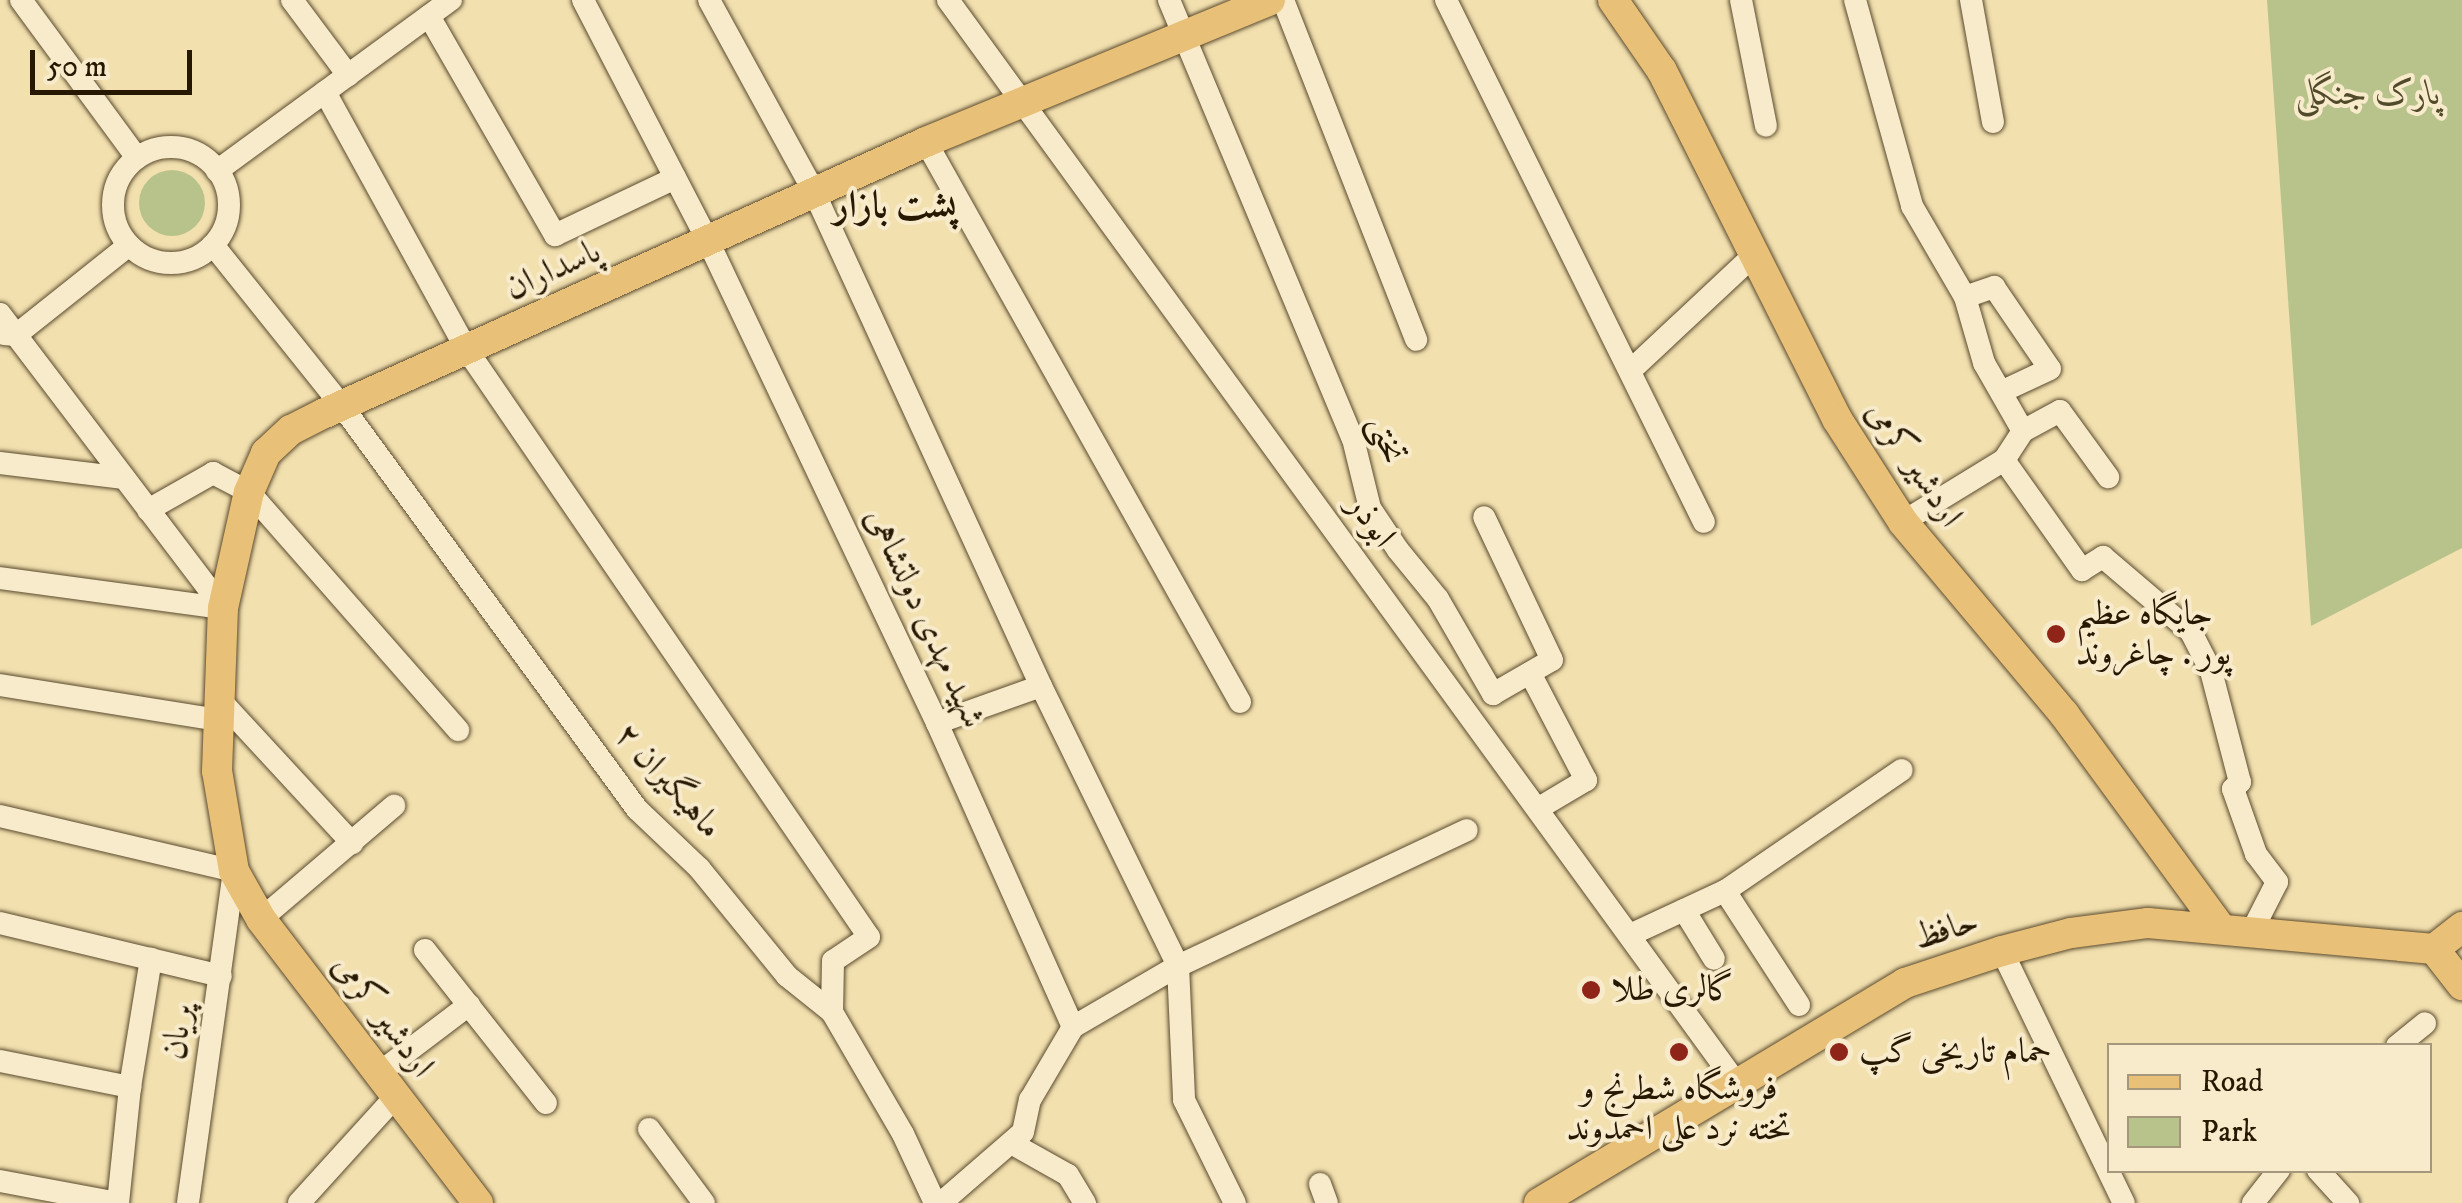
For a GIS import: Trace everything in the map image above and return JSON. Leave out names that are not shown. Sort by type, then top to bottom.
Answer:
[{"type":"main road","name":"پاسداران","points":[[234,870],[217,771],[223,608],[249,492],[277,440],[342,406],[926,142],[1270,0]]},
{"type":"main road","name":"اردشیر کرمی","points":[[1613,0],[1662,71],[1837,419],[1903,522],[2064,714],[2220,927]]},
{"type":"main road","name":"اردشیر کرمی","points":[[234,870],[261,919],[478,1203]]},
{"type":"main road","name":"حافظ","points":[[1539,1203],[1906,983],[2002,951],[2071,933],[2148,923],[2434,950]]},
{"type":"main road","points":[[2462,927],[2434,950],[2462,985]]},
{"type":"street","points":[[21,0],[136,158]]},
{"type":"street","points":[[292,0],[348,76]]},
{"type":"street","points":[[218,171],[451,0]]},
{"type":"street","name":"شهید مهدی دولتشاهی","points":[[583,0],[708,241],[937,722],[1073,1028]]},
{"type":"street","points":[[709,0],[814,192],[1041,686],[1178,966],[1184,1100],[1234,1203]]},
{"type":"street","name":"ابوذر","points":[[948,0],[1737,1084]]},
{"type":"street","points":[[1169,0],[1185,35]]},
{"type":"street","points":[[1283,0],[1416,340]]},
{"type":"street","points":[[1446,0],[1704,522]]},
{"type":"street","points":[[1741,0],[1766,126]]},
{"type":"street","points":[[1855,0],[1912,206],[1966,298],[1984,364],[2024,431]]},
{"type":"street","points":[[1971,0],[1994,122]]},
{"type":"street","points":[[429,16],[555,235],[675,178]]},
{"type":"street","name":"تختی","points":[[1185,35],[1353,439],[1370,508],[1438,599],[1493,694],[1530,673]]},
{"type":"street","points":[[324,92],[467,350],[869,937],[834,961],[832,1012]]},
{"type":"street","points":[[926,142],[1240,702]]},
{"type":"street","points":[[164,147],[180,148],[207,160],[218,171],[228,201],[222,232],[200,255],[171,262],[141,255],[129,245],[114,216],[113,200],[124,169],[136,158],[164,147]]},
{"type":"street","points":[[8,334],[129,245]]},
{"type":"street","name":"ماهیگیران ۲","points":[[212,245],[342,406],[638,809],[699,868],[787,976],[832,1012],[938,1203]]},
{"type":"street","points":[[1630,371],[1754,255]]},
{"type":"street","points":[[1966,298],[1994,287],[2050,368],[2001,392]]},
{"type":"street","points":[[0,314],[8,334],[223,608]]},
{"type":"street","points":[[1903,522],[2004,460],[2024,431],[2060,411],[2108,477]]},
{"type":"street","points":[[2004,460],[2082,570],[2102,557],[2191,632],[2212,670],[2240,782],[2233,789],[2256,854],[2277,882],[2252,931]]},
{"type":"street","points":[[0,463],[124,478]]},
{"type":"street","points":[[148,510],[212,473],[249,492],[458,730]]},
{"type":"street","points":[[1484,517],[1552,660],[1530,673],[1586,780],[1539,808]]},
{"type":"street","points":[[0,578],[223,608]]},
{"type":"street","points":[[0,685],[220,710],[352,843]]},
{"type":"street","points":[[937,722],[1041,686]]},
{"type":"street","points":[[1630,935],[1725,891],[1902,770]]},
{"type":"street","points":[[261,919],[394,806]]},
{"type":"street","points":[[0,816],[234,870]]},
{"type":"street","points":[[938,1203],[1023,1132],[1030,1100],[1073,1028],[1178,966],[1467,830]]},
{"type":"street","name":"پریان","points":[[188,1203],[234,870]]},
{"type":"street","points":[[1725,891],[1799,1004]]},
{"type":"street","points":[[1684,910],[1714,958]]},
{"type":"street","points":[[0,923],[221,976]]},
{"type":"street","points":[[425,950],[546,1103]]},
{"type":"street","points":[[2002,951],[2107,1168]]},
{"type":"street","points":[[0,1181],[118,1203],[130,1087],[151,959]]},
{"type":"street","points":[[300,1203],[388,1085],[469,1005]]},
{"type":"street","points":[[2401,1043],[2425,1023]]},
{"type":"street","points":[[0,1061],[130,1087]]},
{"type":"street","points":[[648,1129],[704,1203]]},
{"type":"street","points":[[1011,1143],[1068,1175],[1085,1203]]},
{"type":"street","points":[[2109,1173],[2124,1203]]},
{"type":"street","points":[[2254,1203],[2277,1173]]},
{"type":"street","points":[[2321,1173],[2348,1203]]},
{"type":"green space","name":"پارک جنگلی","points":[[2267,0],[2462,0],[2462,548],[2311,626]]},
{"type":"green space","points":[[172,170],[195,180],[205,203],[195,226],[172,236],[149,226],[139,203],[149,180]]},
{"type":"place","name":"جایگاه عظیم پور . چاغروند","points":[[2056,634]]},
{"type":"place","name":"گالری طلا","points":[[1591,990]]},
{"type":"place","name":"فروشگاه شطرنج و تخته نرد علی احمدوند","points":[[1679,1052]]},
{"type":"place","name":"حمام تاریخی گپ","points":[[1839,1052]]},
{"type":"district","name":"پشت بازار","points":[[895,207]]}]
